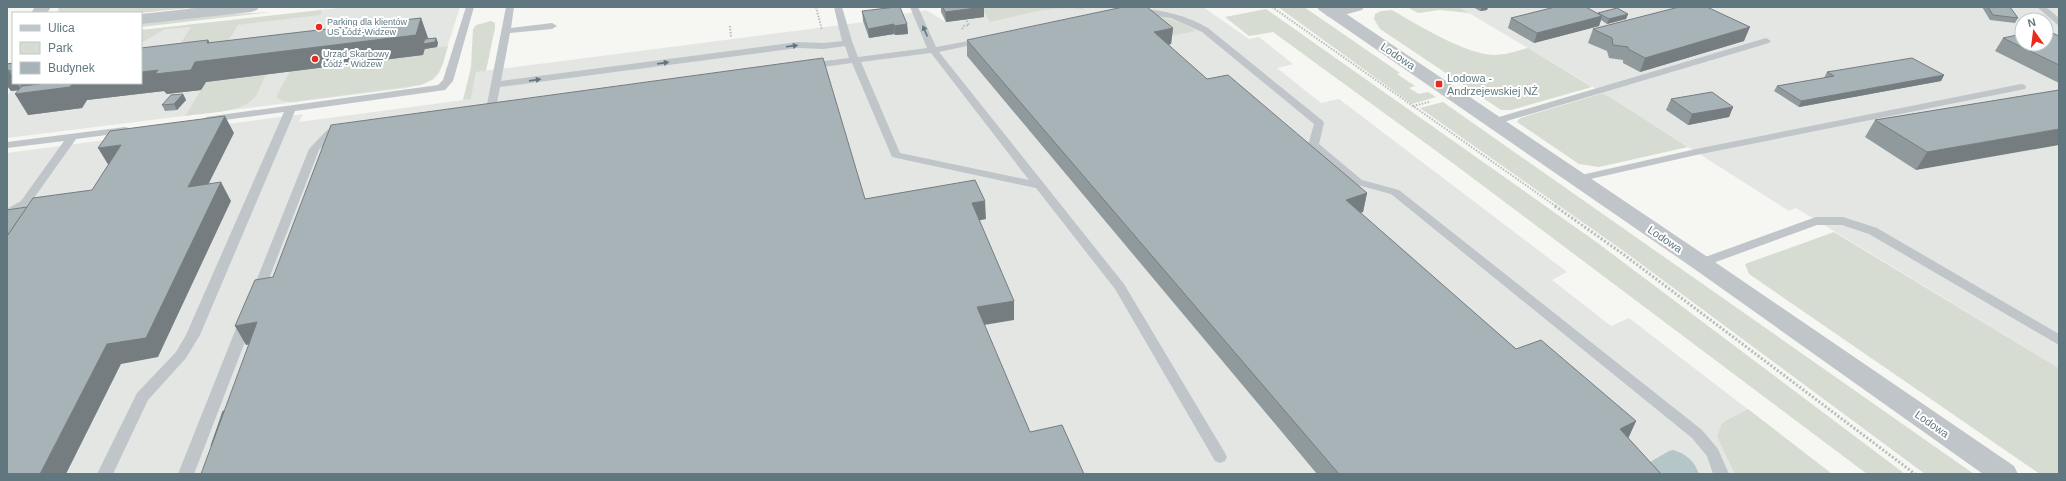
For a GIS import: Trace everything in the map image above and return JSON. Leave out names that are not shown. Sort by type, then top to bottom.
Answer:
[{"type":"street","points":[[142,19],[251,7]]},
{"type":"street","points":[[1329,10],[1356,7]]},
{"type":"street","name":"Lodowa","points":[[1329,10],[1701,263],[2004,474]]},
{"type":"lane","points":[[197,120],[441,88],[448,81],[470,7]]},
{"type":"lane","points":[[469,109],[496,106],[496,85],[510,7]]},
{"type":"lane","points":[[838,7],[848,43],[896,155],[1039,185]]},
{"type":"lane","points":[[914,7],[933,50],[1120,287],[1220,457]]},
{"type":"lane","points":[[2041,7],[2059,23]]},
{"type":"lane","points":[[1123,12],[1150,11],[1169,14],[1192,21],[1205,30],[1319,123],[1313,145],[1358,182],[1395,192],[1697,434],[1713,453],[1721,474]]},
{"type":"lane","points":[[505,31],[552,26]]},
{"type":"lane","points":[[795,68],[933,50],[994,38]]},
{"type":"lane","points":[[1493,122],[1766,41]]},
{"type":"lane","points":[[496,85],[798,45],[824,46],[848,43]]},
{"type":"lane","points":[[1577,179],[1704,151],[2021,87]]},
{"type":"lane","points":[[105,474],[142,397],[181,355],[193,335],[291,108]]},
{"type":"lane","points":[[186,474],[314,149],[331,132],[353,125]]},
{"type":"lane","points":[[7,145],[134,128]]},
{"type":"lane","points":[[7,214],[25,203],[72,137]]},
{"type":"lane","points":[[1701,263],[1816,221],[1843,221],[1873,232],[2059,340]]},
{"type":"path","points":[[816,7],[822,27]]},
{"type":"path","points":[[1272,7],[1623,254],[1915,474]]},
{"type":"path","points":[[730,26],[732,39]]},
{"type":"shaded area","points":[[347,7],[460,7],[439,73],[433,80],[407,88],[7,138],[7,96],[16,84],[142,84],[142,30]]},
{"type":"shaded area","points":[[984,7],[1203,7],[1249,39],[1259,37],[1293,64],[1277,68],[1321,103],[1339,99],[1567,272],[1552,280],[1611,326],[1629,318],[1832,474],[7,474],[7,153],[303,114],[299,122],[471,99],[476,72],[864,22],[863,21],[904,16],[904,14],[926,10],[946,22]]},
{"type":"shaded area","points":[[1459,7],[2059,7],[2059,368],[1796,208],[1789,211],[1613,99]]},
{"type":"shaded area","points":[[1673,450],[1689,459],[1695,465],[1699,474],[1655,474],[1645,465]]},
{"type":"green space","points":[[58,7],[216,7],[142,13],[59,12]]},
{"type":"green space","points":[[981,7],[1081,7],[1085,10],[1061,8],[990,22]]},
{"type":"green space","points":[[1278,7],[1304,7],[1400,73],[1397,74],[1415,86],[1409,88],[1419,94],[1428,92],[1436,97],[1412,104]]},
{"type":"green space","points":[[1407,7],[1459,7],[1469,13],[1440,10],[1418,13]]},
{"type":"green space","points":[[1266,9],[1595,241],[1905,474],[1867,474],[1454,164],[1273,32],[1249,36],[1225,17]]},
{"type":"green space","points":[[322,10],[320,15],[238,25],[227,43],[177,49],[191,27],[165,29],[142,42],[142,30]]},
{"type":"green space","points":[[1392,10],[1442,38],[1469,50],[1494,55],[1511,53],[1528,48],[1592,87],[1511,110],[1501,110],[1380,29],[1374,19],[1375,14],[1381,11]]},
{"type":"green space","points":[[271,12],[142,27],[142,23],[218,15]]},
{"type":"green space","points":[[1147,14],[1173,20],[1196,31],[1171,36],[1148,17],[967,56],[967,55]]},
{"type":"green space","points":[[491,21],[495,23],[495,28],[486,71],[476,72],[471,99],[463,100],[471,67],[473,29],[476,25]]},
{"type":"green space","points":[[448,46],[440,70],[428,82],[421,85],[292,102],[283,101],[276,97],[290,71],[423,55],[425,49]]},
{"type":"green space","points":[[266,74],[257,94],[247,104],[221,112],[185,116],[206,82]]},
{"type":"green space","points":[[1603,93],[1688,147],[1599,167],[1579,164],[1517,122],[1520,118]]},
{"type":"green space","points":[[1443,102],[1974,474],[1925,474],[1625,252],[1420,108]]},
{"type":"green space","points":[[1834,232],[2059,368],[2059,474],[2040,474],[1749,274],[1745,264]]},
{"type":"green space","points":[[1748,409],[1832,474],[1735,474],[1717,437],[1722,423]]},
{"type":"building","points":[[900,7],[907,24],[894,26],[894,24],[868,29],[862,11]]},
{"type":"building","points":[[943,7],[984,7],[945,12]]},
{"type":"building","points":[[1123,7],[1147,7],[1173,28],[1154,32],[1207,79],[1228,75],[1367,193],[1346,200],[1516,349],[1541,340],[1636,421],[1620,429],[1661,474],[1339,474],[967,40]]},
{"type":"building","points":[[1555,7],[1586,7],[1602,16],[1537,33],[1511,18]]},
{"type":"building","points":[[1679,7],[1707,7],[1750,27],[1645,58],[1628,49],[1628,47],[1613,45],[1612,38],[1593,29]]},
{"type":"building","points":[[1988,7],[2010,7],[2014,12],[2014,18],[1993,15]]},
{"type":"building","points":[[1617,8],[1628,14],[1609,19],[1598,13]]},
{"type":"building","points":[[421,18],[416,35],[195,62],[191,70],[155,74],[158,70],[142,72],[142,48],[208,40],[207,43]]},
{"type":"building","points":[[2054,34],[2059,36],[2059,65],[2032,52],[2054,52]]},
{"type":"building","points":[[2014,36],[2014,43],[2003,38]]},
{"type":"building","points":[[436,38],[435,42],[423,44],[425,39]]},
{"type":"building","points":[[823,58],[865,199],[975,180],[985,201],[972,203],[1014,301],[977,307],[1030,432],[1062,425],[1084,474],[201,474],[257,322],[235,326],[255,280],[273,277],[331,125]]},
{"type":"building","points":[[1912,58],[1944,75],[1801,101],[1777,86],[1834,76],[1827,72]]},
{"type":"building","points":[[12,63],[12,72],[7,70],[7,64]]},
{"type":"building","points":[[41,84],[72,84],[70,87],[15,94],[22,86]]},
{"type":"building","points":[[2059,90],[2059,129],[1927,152],[1875,120]]},
{"type":"building","points":[[1712,92],[1733,107],[1692,114],[1671,99]]},
{"type":"building","points":[[183,94],[174,104],[162,105],[171,95]]},
{"type":"building","points":[[225,116],[188,187],[221,182],[146,338],[107,344],[40,474],[7,474],[7,236],[33,198],[92,190],[121,145],[98,148],[110,131]]},
{"type":"building","points":[[27,207],[7,236],[7,210]]},
{"type":"building","points":[[223,411],[224,411],[211,446]]},
{"type":"place","name":"Parking dla klientów US Łódź-Widzew","points":[[319,27]]},
{"type":"place","name":"Urząd Skarbowy Łódź - Widzew","points":[[315,59]]},
{"type":"place","name":"Lodowa - Andrzejewskiej NŻ","points":[[1439,84]]}]
